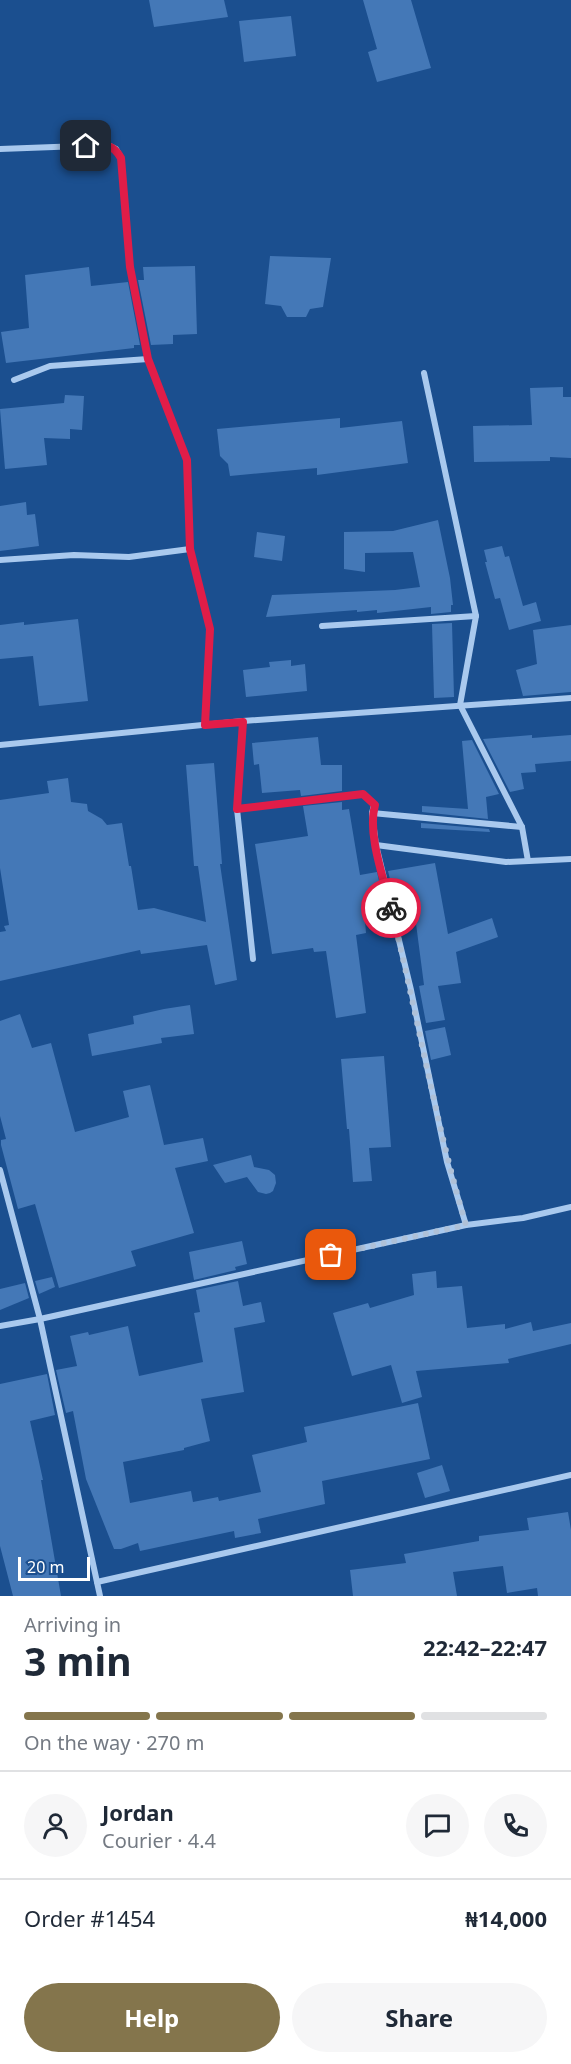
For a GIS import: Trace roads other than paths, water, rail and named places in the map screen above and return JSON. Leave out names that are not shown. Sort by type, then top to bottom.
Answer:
[{"type":"street","points":[[0,149],[108,145],[116,149],[121,158],[130,267],[148,359],[187,460],[190,549],[210,629],[205,725]]},
{"type":"street","points":[[14,380],[50,366],[148,359]]},
{"type":"street","points":[[424,373],[476,616],[460,705],[522,827],[528,861]]},
{"type":"street","points":[[0,560],[74,555],[129,557],[190,549]]},
{"type":"street","points":[[322,626],[476,616]]},
{"type":"street","points":[[0,746],[205,725],[571,698]]},
{"type":"street","points":[[243,722],[237,809],[253,959]]},
{"type":"street","points":[[237,809],[363,794],[375,805],[372,813],[376,845],[411,990],[445,1150],[466,1225]]},
{"type":"street","points":[[372,813],[522,827]]},
{"type":"street","points":[[376,845],[506,862],[571,859]]},
{"type":"street","points":[[0,1170],[40,1319],[100,1596]]},
{"type":"street","points":[[0,1326],[466,1225],[523,1218],[571,1208]]},
{"type":"street","points":[[97,1582],[571,1475]]}]
